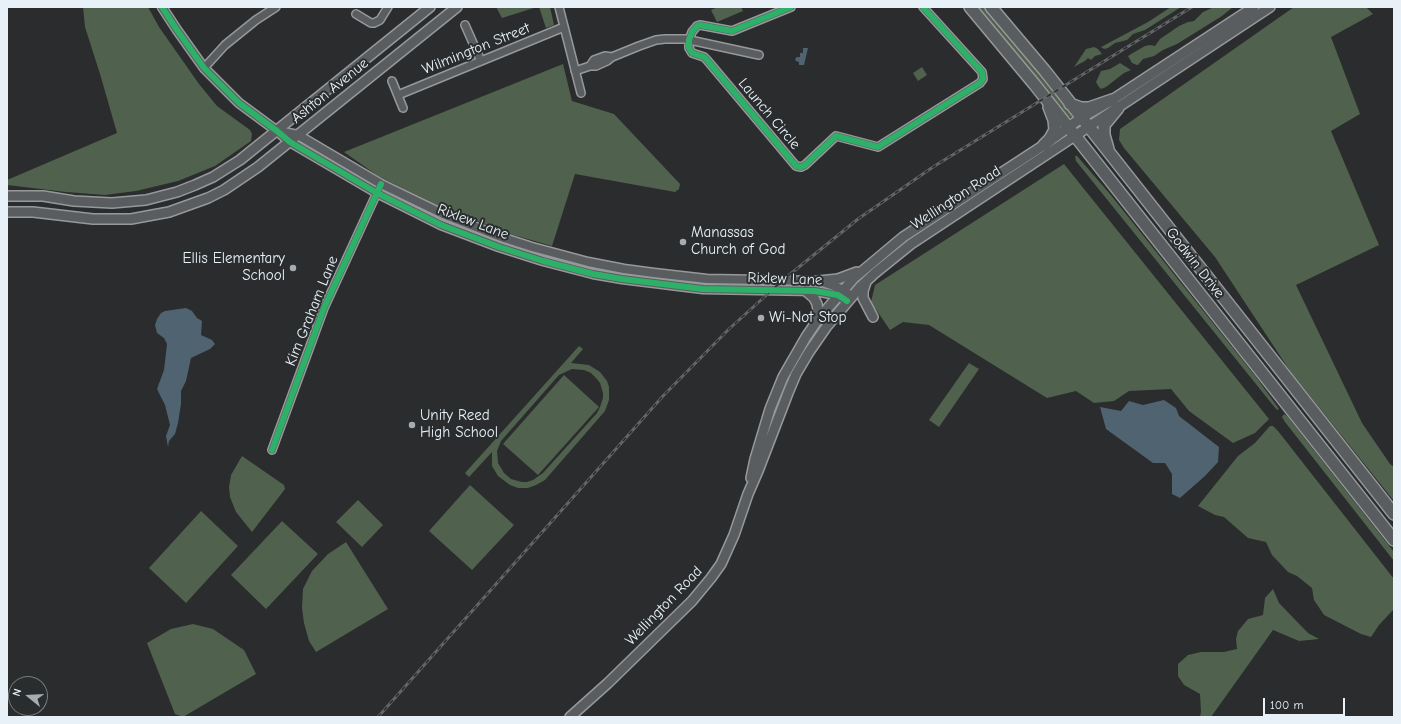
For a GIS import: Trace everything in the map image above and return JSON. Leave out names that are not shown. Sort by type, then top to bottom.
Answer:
[{"type":"main road","name":"Ashton Avenue","points":[[7,196],[43,196],[74,201],[112,203],[146,200],[195,185],[225,170],[254,150],[276,130],[430,7]]},
{"type":"main road","name":"Ashton Avenue","points":[[7,212],[32,212],[80,218],[116,220],[138,218],[169,212],[208,198],[224,190],[258,167],[457,7]]},
{"type":"main road","name":"Godwin Drive","points":[[970,7],[1072,131],[1394,540]]},
{"type":"main road","name":"Godwin Drive","points":[[991,7],[1018,38],[1085,122],[1394,514]]},
{"type":"main road","name":"Wellington Road","points":[[1115,104],[1254,7]]},
{"type":"main road","name":"Wellington Road","points":[[570,717],[629,662],[702,590],[721,564],[728,550],[748,494],[761,465],[776,422],[796,374],[822,333],[849,299],[867,281],[911,244],[1072,131],[1270,7]]},
{"type":"main road","points":[[1044,145],[1052,136],[1055,126],[1045,98]]},
{"type":"main road","points":[[1070,104],[1081,108],[1089,108],[1115,104]]},
{"type":"main road","points":[[1111,155],[1104,126],[1115,104]]},
{"type":"main road","name":"Wellington Road","points":[[748,494],[755,459],[771,404],[783,377],[819,318],[841,293],[869,265],[903,237],[1044,145],[1072,131]]},
{"type":"main road","points":[[819,281],[830,281],[848,276],[869,265]]},
{"type":"main road","points":[[867,281],[863,291],[863,298],[873,317]]},
{"type":"main road","points":[[806,291],[814,298],[817,304],[819,318]]},
{"type":"street","name":"Rixlew Lane","points":[[162,7],[204,68],[239,103],[290,142],[377,193],[441,225],[543,261],[593,274],[652,284],[703,289],[820,291],[841,293]]},
{"type":"street","points":[[204,68],[225,46],[256,20],[276,7]]},
{"type":"street","points":[[356,14],[371,23],[374,23],[380,20],[388,7]]},
{"type":"street","points":[[559,7],[580,93]]},
{"type":"street","points":[[689,40],[696,26],[700,25],[732,31],[791,7]]},
{"type":"street","name":"Launch Circle","points":[[689,40],[689,48],[692,53],[704,57],[707,60],[796,166],[801,167],[836,136],[878,147],[980,83],[982,79],[982,72],[923,7]]},
{"type":"street","points":[[465,25],[481,61]]},
{"type":"street","name":"Wilmington Street","points":[[398,95],[564,26]]},
{"type":"street","points":[[575,72],[590,66],[594,60],[605,56],[612,57],[656,40],[675,38],[759,55]]},
{"type":"street","points":[[392,81],[403,108]]},
{"type":"street","name":"Rixlew Lane","points":[[276,130],[298,136],[381,184],[429,208],[467,224],[532,247],[588,262],[624,269],[707,279],[819,281],[849,299]]},
{"type":"street","name":"Kim Graham Lane","points":[[272,450],[324,308],[381,184]]},
{"type":"green space","points":[[83,7],[148,7],[159,27],[199,84],[217,106],[250,130],[252,134],[251,141],[215,166],[178,181],[136,191],[105,195],[7,185],[7,180],[117,133],[85,27]]},
{"type":"green space","points":[[496,7],[537,7],[502,18]]},
{"type":"green space","points":[[539,7],[550,7],[554,25],[546,28]]},
{"type":"green space","points":[[718,7],[741,7],[743,11],[717,22],[711,10]]},
{"type":"green space","points":[[974,7],[987,7],[1072,111],[1072,118],[1068,117],[1039,80],[1017,58]]},
{"type":"green space","points":[[1171,7],[1181,7],[1145,30],[1133,34],[1127,40],[1115,43],[1108,48],[1104,49],[1101,47],[1148,22]]},
{"type":"green space","points":[[1214,7],[1233,7],[1222,16],[1177,44],[1154,56],[1143,59],[1138,65],[1132,63],[1128,56],[1145,46],[1155,46],[1160,39],[1179,26],[1194,21],[1203,12]]},
{"type":"green space","points":[[1294,7],[1366,7],[1373,14],[1331,37],[1360,114],[1331,131],[1379,245],[1296,285],[1362,423],[1390,464],[1394,467],[1394,501],[1290,371],[1215,257],[1124,148],[1119,140],[1120,129]]},
{"type":"green space","points":[[1094,47],[1102,54],[1095,56],[1091,60],[1088,58],[1074,67],[1086,49]]},
{"type":"green space","points":[[1120,63],[1131,70],[1124,73],[1106,87],[1101,89],[1096,82],[1101,71],[1110,69]]},
{"type":"green space","points":[[563,64],[572,101],[614,114],[680,184],[679,189],[675,192],[575,174],[552,246],[510,234],[439,206],[378,176],[344,152]]},
{"type":"green space","points":[[922,67],[927,75],[918,81],[913,73]]},
{"type":"green space","points":[[1075,156],[1077,156],[1110,194],[1256,377],[1279,409],[1277,410],[1272,404],[1076,161]]},
{"type":"green space","points":[[1064,164],[1269,419],[1255,433],[1233,443],[1189,411],[1171,389],[1129,391],[1114,401],[1094,403],[1076,391],[1047,398],[929,325],[903,322],[890,330],[871,302],[875,285]]},
{"type":"green space","points":[[579,346],[583,349],[571,363],[589,365],[600,372],[607,381],[609,387],[609,400],[605,411],[545,480],[528,488],[518,488],[510,485],[498,476],[492,466],[492,452],[469,477],[465,473]],"holes":[[[572,369],[584,370],[591,373],[600,383],[603,398],[597,413],[543,473],[527,482],[511,479],[504,473],[498,463],[497,451],[501,441],[559,375]]]},
{"type":"green space","points":[[969,363],[979,369],[939,427],[929,420]]},
{"type":"green space","points":[[564,375],[599,407],[538,475],[503,444]]},
{"type":"green space","points":[[1284,414],[1394,552],[1394,561],[1285,422],[1282,417]]},
{"type":"green space","points":[[1270,426],[1273,426],[1278,431],[1394,579],[1394,609],[1379,625],[1371,637],[1361,634],[1324,615],[1314,600],[1312,588],[1297,576],[1288,572],[1272,555],[1266,542],[1248,538],[1224,517],[1215,515],[1198,506],[1238,456],[1255,443]]},
{"type":"green space","points":[[242,456],[284,485],[285,489],[252,532],[236,512],[230,497],[229,487],[231,475]]},
{"type":"green space","points":[[470,485],[514,525],[472,570],[429,531]]},
{"type":"green space","points":[[358,500],[383,525],[362,547],[336,522]]},
{"type":"green space","points":[[201,511],[238,546],[186,603],[149,568]]},
{"type":"green space","points":[[282,521],[318,554],[266,609],[231,575]]},
{"type":"green space","points":[[346,542],[388,609],[316,652],[309,641],[304,623],[302,608],[303,589],[312,571],[328,554]]},
{"type":"green space","points":[[1273,589],[1279,603],[1308,633],[1319,639],[1299,641],[1273,630],[1211,717],[1200,717],[1200,694],[1184,685],[1178,676],[1178,664],[1188,655],[1201,652],[1224,652],[1237,649],[1236,639],[1238,631],[1248,619],[1263,615],[1265,598]]},
{"type":"green space","points":[[193,624],[213,629],[244,650],[256,674],[183,717],[175,714],[147,643],[171,629]]},
{"type":"water","points":[[803,48],[808,48],[804,65],[799,65],[799,62],[795,59],[800,57],[800,53],[803,53]]},
{"type":"water","points":[[186,308],[192,311],[197,318],[202,321],[201,335],[212,340],[215,344],[210,349],[191,358],[186,381],[181,391],[181,404],[178,423],[175,434],[169,441],[168,447],[166,436],[170,425],[165,405],[157,389],[164,370],[167,344],[164,338],[157,333],[155,325],[161,313]]},
{"type":"water","points":[[1164,400],[1176,408],[1179,416],[1219,447],[1218,462],[1205,476],[1180,498],[1172,494],[1172,474],[1165,463],[1153,463],[1106,429],[1100,407],[1121,411],[1129,401],[1143,405]]},
{"type":"railway","points":[[378,717],[663,396],[729,329],[783,280],[858,219],[933,167],[1192,7]]},
{"type":"cycle path","points":[[162,7],[204,68],[239,103],[290,142],[377,193],[441,225],[499,247],[543,261],[593,274],[703,289],[815,291],[838,295],[847,301]]},
{"type":"cycle path","points":[[791,7],[732,31],[700,25],[697,26],[692,32],[689,40],[689,48],[692,53],[704,57],[707,60],[796,166],[801,167],[836,136],[878,147],[980,83],[983,79],[982,72],[923,7]]},
{"type":"cycle path","points":[[272,450],[324,308],[381,184]]},
{"type":"place","name":"Manassas Church of God","points":[[683,242]]},
{"type":"place","name":"Ellis Elementary School","points":[[293,268]]},
{"type":"place","name":"Wi-Not Stop","points":[[761,318]]},
{"type":"place","name":"Unity Reed High School","points":[[412,425]]}]
